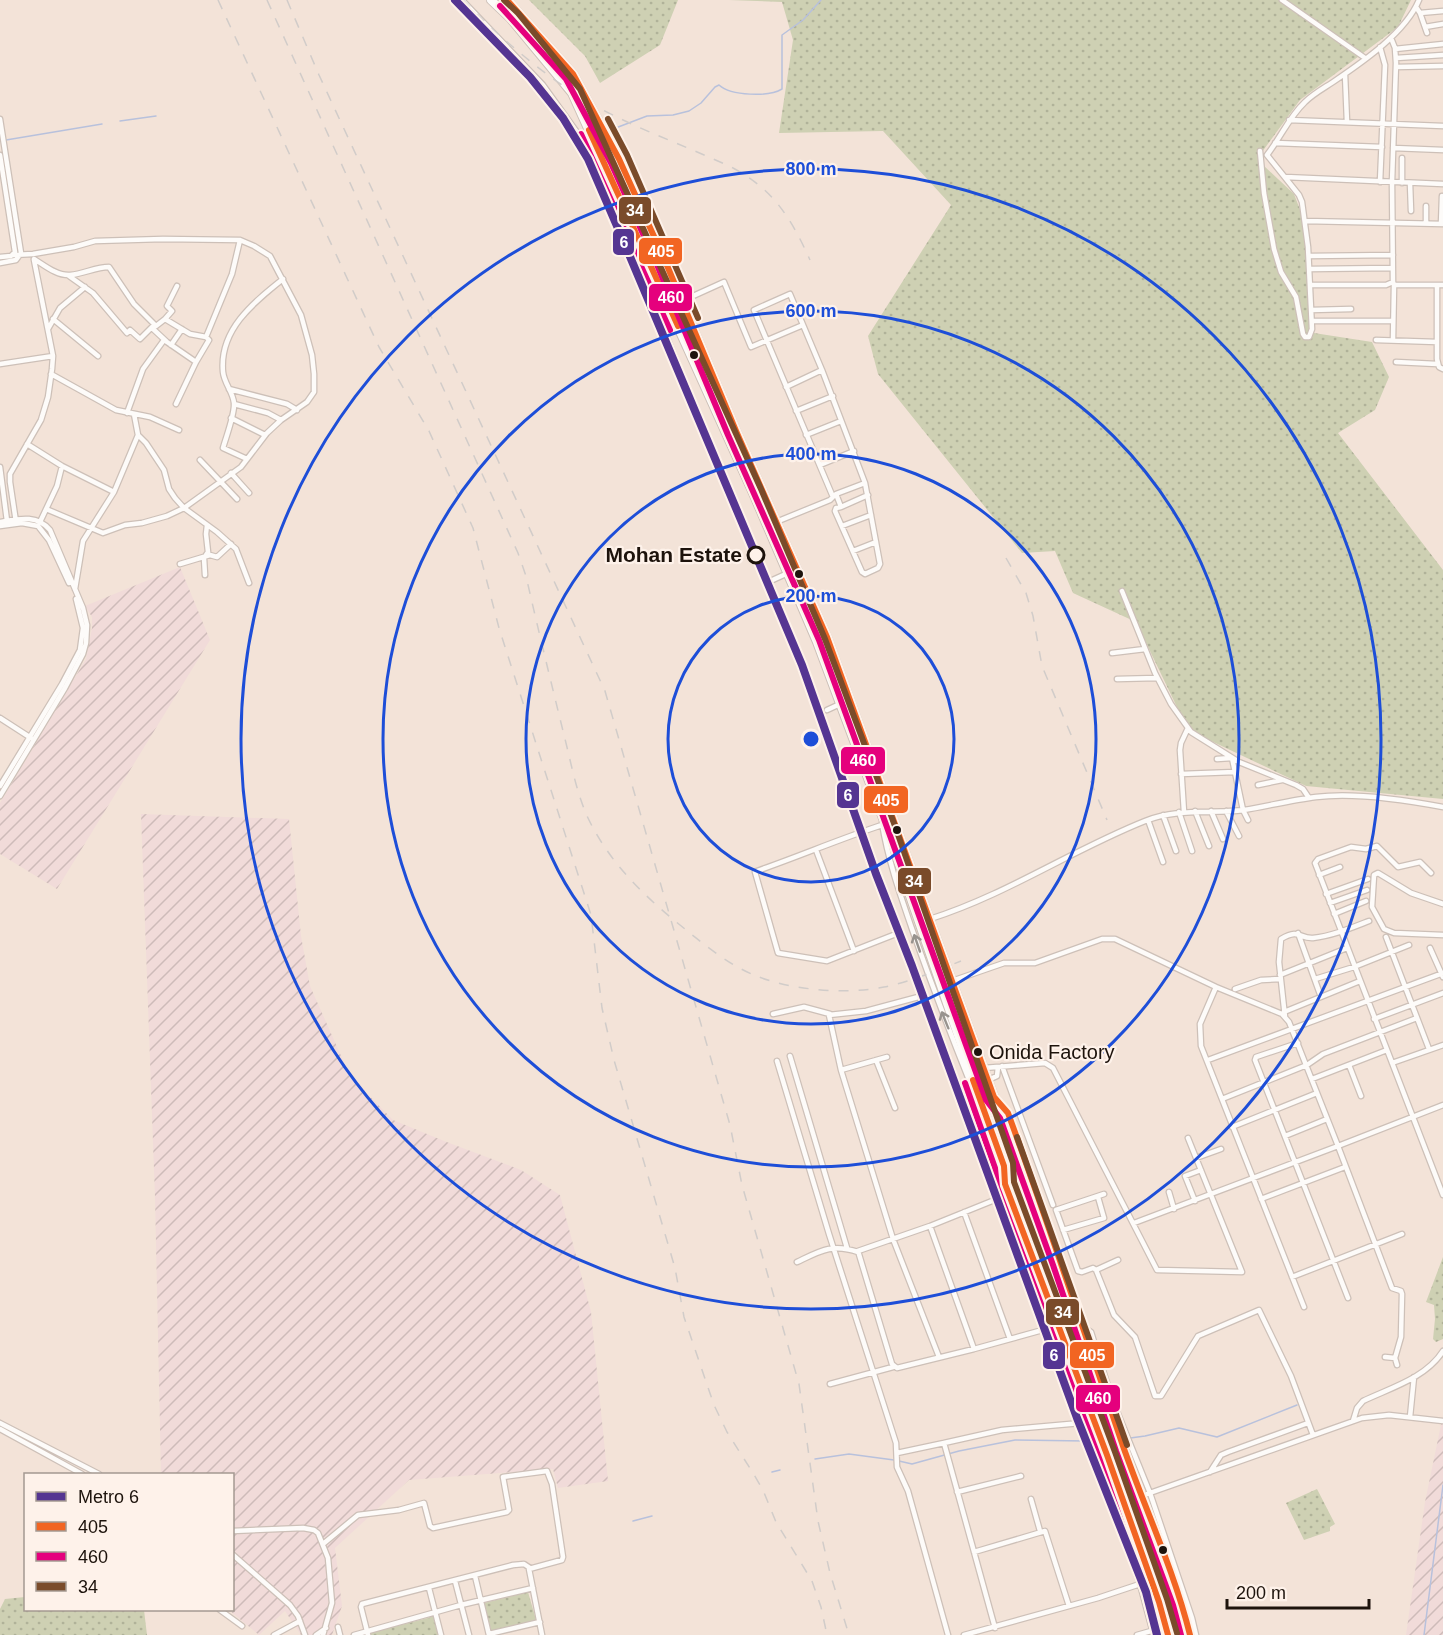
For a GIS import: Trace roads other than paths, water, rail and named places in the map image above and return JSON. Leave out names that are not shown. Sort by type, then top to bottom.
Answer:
[{"type":"highway","points":[[491,0],[511,20],[572,93],[818,642],[1004,1166],[1081,1365],[1176,1635]]},
{"type":"highway","points":[[507,0],[573,74],[619,159],[827,637],[984,1068],[1155,1548],[1183,1635]]},
{"type":"main road","points":[[994,1097],[1008,1113],[1142,1496],[1161,1537],[1190,1635]]},
{"type":"main road","points":[[1004,1166],[1005,1184],[1102,1441],[1159,1602],[1168,1635]]},
{"type":"main road","points":[[1115,1478],[1134,1473]]},
{"type":"main road","points":[[1138,1542],[1161,1537]]},
{"type":"street","points":[[462,0],[543,86],[579,135],[632,249],[819,713],[862,832],[898,931],[896,934],[823,962],[780,954],[776,951],[755,872],[816,850],[862,832],[884,824]]},
{"type":"street","points":[[1282,0],[1365,58]]},
{"type":"street","points":[[1267,155],[1289,120],[1309,99],[1391,38],[1419,0]]},
{"type":"street","points":[[1416,7],[1426,30],[1443,24]]},
{"type":"street","points":[[1420,13],[1443,10]]},
{"type":"street","points":[[1391,38],[1396,58],[1392,183],[1393,340]]},
{"type":"street","points":[[1395,49],[1443,44]]},
{"type":"street","points":[[1380,47],[1385,65],[1380,182]]},
{"type":"street","points":[[1396,58],[1443,55]]},
{"type":"street","points":[[1396,67],[1443,66]]},
{"type":"street","points":[[1345,74],[1347,122]]},
{"type":"street","points":[[0,119],[21,254],[16,260],[0,263]]},
{"type":"street","points":[[1289,120],[1443,126]]},
{"type":"street","points":[[1275,143],[1382,147]]},
{"type":"street","points":[[1393,148],[1443,150]]},
{"type":"street","points":[[1260,151],[1267,155],[1300,197],[1310,269],[1312,321],[1309,337],[1305,337],[1296,297],[1281,272],[1274,249],[1264,193],[1260,151]]},
{"type":"street","points":[[0,155],[15,252],[13,255]]},
{"type":"street","points":[[1402,158],[1402,183]]},
{"type":"street","points":[[1285,177],[1443,184]]},
{"type":"street","points":[[1410,183],[1411,211]]},
{"type":"street","points":[[1305,221],[1442,224],[1442,196]]},
{"type":"street","points":[[1426,206],[1426,223]]},
{"type":"street","points":[[0,257],[21,254],[34,256],[95,241],[240,240],[270,256],[301,315],[313,362],[314,392],[307,402],[281,420],[266,435],[244,465],[184,508],[166,516],[142,523],[124,525],[105,533],[46,509]]},
{"type":"street","points":[[176,404],[209,340],[206,337],[232,274],[240,240]]},
{"type":"street","points":[[1309,256],[1393,255]]},
{"type":"street","points":[[34,256],[50,269],[67,275],[86,287],[127,333],[130,330],[140,340],[172,310],[167,306],[177,286]]},
{"type":"street","points":[[16,522],[10,478],[40,420],[48,398],[51,374],[52,356],[34,256]]},
{"type":"street","points":[[67,275],[109,267],[134,304],[164,340],[196,362]]},
{"type":"street","points":[[1310,269],[1392,268]]},
{"type":"street","points":[[247,459],[223,448],[234,404],[223,369],[226,347],[232,328],[248,310],[283,279]]},
{"type":"street","points":[[682,301],[724,282],[751,347],[804,325]]},
{"type":"street","points":[[1310,285],[1386,285],[1393,283],[1440,285],[1437,364]]},
{"type":"street","points":[[47,329],[60,308],[86,287]]},
{"type":"street","points":[[841,507],[806,435],[754,310],[790,294],[833,396],[865,483],[868,495],[872,515],[880,564],[878,568],[866,574],[862,572],[835,509],[841,507],[868,495]]},
{"type":"street","points":[[1311,310],[1351,309]]},
{"type":"street","points":[[53,319],[98,356]]},
{"type":"street","points":[[165,319],[190,334],[206,337]]},
{"type":"street","points":[[1312,321],[1393,321]]},
{"type":"street","points":[[171,345],[182,329]]},
{"type":"street","points":[[127,413],[143,369],[164,340]]},
{"type":"street","points":[[1376,340],[1437,342]]},
{"type":"street","points":[[0,364],[52,356]]},
{"type":"street","points":[[1396,362],[1437,364],[1443,369]]},
{"type":"street","points":[[786,387],[822,370]]},
{"type":"street","points":[[51,374],[86,394],[127,413],[150,417],[179,430]]},
{"type":"street","points":[[229,389],[287,404],[297,410]]},
{"type":"street","points":[[796,411],[833,396]]},
{"type":"street","points":[[234,404],[268,413],[281,420]]},
{"type":"street","points":[[75,589],[81,545],[114,492],[138,435],[134,414]]},
{"type":"street","points":[[231,418],[266,435]]},
{"type":"street","points":[[806,435],[841,421]]},
{"type":"street","points":[[138,435],[147,443],[164,470],[169,489],[184,508],[231,544],[238,553],[249,583]]},
{"type":"street","points":[[27,444],[62,466],[114,492]]},
{"type":"street","points":[[820,465],[854,451]]},
{"type":"street","points":[[200,460],[237,499]]},
{"type":"street","points":[[39,523],[57,486],[62,466]]},
{"type":"street","points":[[0,467],[7,521]]},
{"type":"street","points":[[231,473],[249,493]]},
{"type":"street","points":[[777,522],[865,483]]},
{"type":"street","points":[[842,526],[872,515]]},
{"type":"street","points":[[0,524],[7,521],[39,523],[50,530],[75,589],[85,623],[86,643],[83,654],[65,688],[0,786]]},
{"type":"street","points":[[0,524],[16,522]]},
{"type":"street","points":[[39,523],[54,548],[85,623]]},
{"type":"street","points":[[205,575],[205,556],[208,552],[207,525]]},
{"type":"street","points":[[853,551],[876,542]]},
{"type":"street","points":[[180,564],[205,556],[217,557],[231,544]]},
{"type":"street","points":[[766,583],[788,573]]},
{"type":"street","points":[[1122,591],[1157,678],[1171,704],[1195,736],[1232,758],[1303,789],[1309,798]]},
{"type":"street","points":[[1112,653],[1145,650]]},
{"type":"street","points":[[1117,679],[1157,678]]},
{"type":"street","points":[[826,710],[840,704]]},
{"type":"street","points":[[0,718],[31,738]]},
{"type":"street","points":[[1188,728],[1181,743],[1181,812],[1192,851]]},
{"type":"street","points":[[0,796],[31,738]]},
{"type":"street","points":[[1217,759],[1232,758]]},
{"type":"street","points":[[1232,758],[1248,820]]},
{"type":"street","points":[[1180,774],[1235,772]]},
{"type":"street","points":[[1258,785],[1283,779]]},
{"type":"street","points":[[930,919],[985,899],[1148,820],[1163,815],[1195,811],[1244,810],[1330,796],[1373,798],[1443,807]]},
{"type":"street","points":[[1195,811],[1209,846]]},
{"type":"street","points":[[1211,811],[1223,839]]},
{"type":"street","points":[[1226,811],[1239,836]]},
{"type":"street","points":[[1163,815],[1176,850]]},
{"type":"street","points":[[1148,820],[1163,862]]},
{"type":"street","points":[[1431,873],[1420,862],[1398,867],[1377,846],[1366,849],[1351,847],[1318,859],[1315,863],[1443,1195]]},
{"type":"street","points":[[816,850],[854,951]]},
{"type":"street","points":[[1319,875],[1340,867]]},
{"type":"street","points":[[1443,904],[1411,893],[1378,873],[1374,875],[1372,907],[1384,929],[1394,933],[1443,935]]},
{"type":"street","points":[[1326,894],[1368,879]]},
{"type":"street","points":[[1330,903],[1367,890]]},
{"type":"street","points":[[1334,914],[1366,901]]},
{"type":"street","points":[[1369,921],[1341,932],[1310,938],[1298,933],[1281,939],[1280,977],[1285,1014],[1307,1065],[1392,1288],[1402,1294],[1401,1336],[1395,1358],[1397,1365]]},
{"type":"street","points":[[1298,933],[1322,997]]},
{"type":"street","points":[[1386,937],[1429,1050]]},
{"type":"street","points":[[952,981],[1004,963],[1038,963],[1110,938],[1216,987],[1285,1014],[1360,981]]},
{"type":"street","points":[[1315,979],[1354,967],[1409,945]]},
{"type":"street","points":[[1235,989],[1261,980],[1280,977],[1347,948]]},
{"type":"street","points":[[1208,1060],[1443,974],[1430,948]]},
{"type":"street","points":[[1216,987],[1201,1020],[1199,1030],[1201,1046],[1304,1307]]},
{"type":"street","points":[[1374,1019],[1443,993]]},
{"type":"street","points":[[773,1014],[804,1007],[830,1014],[866,1011],[922,996],[1043,1330],[1081,1423],[1126,1545],[1140,1584],[1152,1629],[1155,1629],[1156,1635]]},
{"type":"street","points":[[830,1014],[828,1017],[841,1070],[893,1239],[939,1357]]},
{"type":"street","points":[[1222,1099],[1307,1065],[1323,1054],[1418,1018]]},
{"type":"street","points":[[1298,1042],[1255,1058],[1348,1298]]},
{"type":"street","points":[[1392,1063],[1443,1045]]},
{"type":"street","points":[[1312,1079],[1387,1050]]},
{"type":"street","points":[[790,1056],[847,1248]]},
{"type":"street","points":[[841,1070],[887,1056]]},
{"type":"street","points":[[876,1060],[895,1108]]},
{"type":"street","points":[[777,1061],[909,1491],[948,1635]]},
{"type":"street","points":[[984,1068],[1045,1063],[1053,1068],[1157,1270],[1242,1272],[1188,1138]]},
{"type":"street","points":[[1349,1065],[1361,1096]]},
{"type":"street","points":[[988,1080],[997,1076],[1000,1066]]},
{"type":"street","points":[[1000,1066],[1053,1205]]},
{"type":"street","points":[[1232,1127],[1317,1093]]},
{"type":"street","points":[[1134,1223],[1443,1105]]},
{"type":"street","points":[[967,1118],[985,1113]]},
{"type":"street","points":[[1285,1136],[1327,1119]]},
{"type":"street","points":[[1196,1158],[1221,1149]]},
{"type":"street","points":[[1261,1199],[1345,1167]]},
{"type":"street","points":[[1195,1201],[1185,1176],[1201,1170]]},
{"type":"street","points":[[1169,1191],[1174,1209]]},
{"type":"street","points":[[1104,1194],[1056,1210],[1078,1270],[1082,1272],[1093,1268],[1096,1270],[1118,1260]]},
{"type":"street","points":[[1063,1230],[1104,1218],[1098,1197]]},
{"type":"street","points":[[797,1262],[833,1247],[858,1252],[997,1199]]},
{"type":"street","points":[[964,1212],[1010,1339]]},
{"type":"street","points":[[930,1226],[974,1349]]},
{"type":"street","points":[[1292,1277],[1402,1234]]},
{"type":"street","points":[[858,1252],[893,1367]]},
{"type":"street","points":[[1096,1270],[1114,1315],[1135,1337],[1156,1397],[1161,1396],[1198,1336],[1259,1310],[1291,1376],[1313,1436]]},
{"type":"street","points":[[830,1384],[873,1371],[974,1349],[1057,1326]]},
{"type":"street","points":[[1353,1421],[1357,1408],[1363,1401],[1414,1377],[1434,1363],[1443,1351]]},
{"type":"street","points":[[1385,1357],[1395,1358]]},
{"type":"street","points":[[1410,1417],[1414,1377]]},
{"type":"street","points":[[1142,1496],[1353,1421],[1383,1415],[1443,1421]]},
{"type":"street","points":[[0,1423],[97,1473]]},
{"type":"street","points":[[897,1458],[1002,1430],[1081,1423]]},
{"type":"street","points":[[1210,1472],[1221,1455],[1308,1423]]},
{"type":"street","points":[[0,1429],[80,1473]]},
{"type":"street","points":[[1122,1437],[1129,1445],[1150,1494],[1161,1537],[1189,1608],[1196,1635]]},
{"type":"street","points":[[944,1445],[995,1628]]},
{"type":"street","points":[[323,1544],[363,1513],[399,1510],[424,1503],[430,1526],[433,1528],[507,1512],[509,1510],[504,1477],[547,1471],[552,1484],[563,1559],[530,1568]]},
{"type":"street","points":[[957,1492],[1021,1476]]},
{"type":"street","points":[[1031,1499],[1041,1531]]},
{"type":"street","points":[[234,1531],[309,1528],[318,1533],[328,1558],[332,1600],[323,1635]]},
{"type":"street","points":[[974,1552],[1041,1531],[1047,1533],[1069,1606]]},
{"type":"street","points":[[1126,1545],[1138,1542]]},
{"type":"street","points":[[234,1556],[290,1605],[305,1635]]},
{"type":"street","points":[[368,1633],[362,1604],[513,1565],[525,1564],[530,1568],[542,1635]]},
{"type":"street","points":[[475,1576],[489,1634],[540,1622]]},
{"type":"street","points":[[455,1581],[469,1635]]},
{"type":"street","points":[[964,1635],[995,1628],[1140,1584]]},
{"type":"street","points":[[429,1588],[441,1635]]},
{"type":"street","points":[[354,1635],[368,1633],[480,1600],[533,1588]]},
{"type":"street","points":[[221,1611],[242,1626]]},
{"type":"street","points":[[274,1635],[300,1621]]},
{"type":"street","points":[[338,1627],[340,1635]]},
{"type":"street","points":[[316,1635],[326,1628]]},
{"type":"street","points":[[1137,1635],[1152,1629]]},
{"type":"waterway","points":[[613,129],[647,116],[673,115],[689,111],[701,103],[719,85],[725,89],[750,94],[776,92],[782,89],[782,35],[803,20],[821,0]]},
{"type":"waterway","points":[[120,121],[156,116]]},
{"type":"waterway","points":[[6,140],[102,124]]},
{"type":"waterway","points":[[1123,1439],[1179,1428],[1217,1437],[1297,1405]]},
{"type":"waterway","points":[[899,1461],[912,1464],[959,1451],[1015,1440],[1085,1441]]},
{"type":"waterway","points":[[1090,1441],[1100,1441]]},
{"type":"waterway","points":[[815,1459],[849,1454],[894,1460]]},
{"type":"waterway","points":[[772,1472],[780,1470]]},
{"type":"waterway","points":[[1424,1635],[1443,1485]]},
{"type":"waterway","points":[[633,1521],[652,1516]]},
{"type":"railway","points":[[218,0],[379,347],[429,431],[473,528],[499,628],[591,915],[602,1008],[614,1060],[675,1268],[684,1317],[714,1405],[727,1432],[763,1490],[776,1522],[812,1581],[827,1635]]},
{"type":"railway","points":[[267,0],[518,553],[526,576],[577,787],[588,818],[605,848],[649,899],[703,944],[743,970],[768,980],[818,990],[853,991],[903,982],[961,961]]},
{"type":"railway","points":[[287,0],[319,75],[605,691],[730,1125],[742,1185],[799,1384],[818,1521],[830,1573],[849,1635]]},
{"type":"railway","points":[[463,0],[527,59],[563,86],[599,108],[632,124],[733,168],[760,186],[780,206],[796,231],[810,260]]},
{"type":"railway","points":[[1006,558],[1026,593],[1033,616],[1042,666],[1107,820]]},
{"type":"metro line","name":"6","points":[[455,0],[530,77],[563,118],[588,159],[623,240],[802,665],[876,874],[912,966],[1077,1418],[1146,1592],[1157,1635]]},
{"type":"place","name":"Mohan Estate","points":[[756,555]]},
{"type":"place","name":"Onida Factory","points":[[978,1052]]}]
